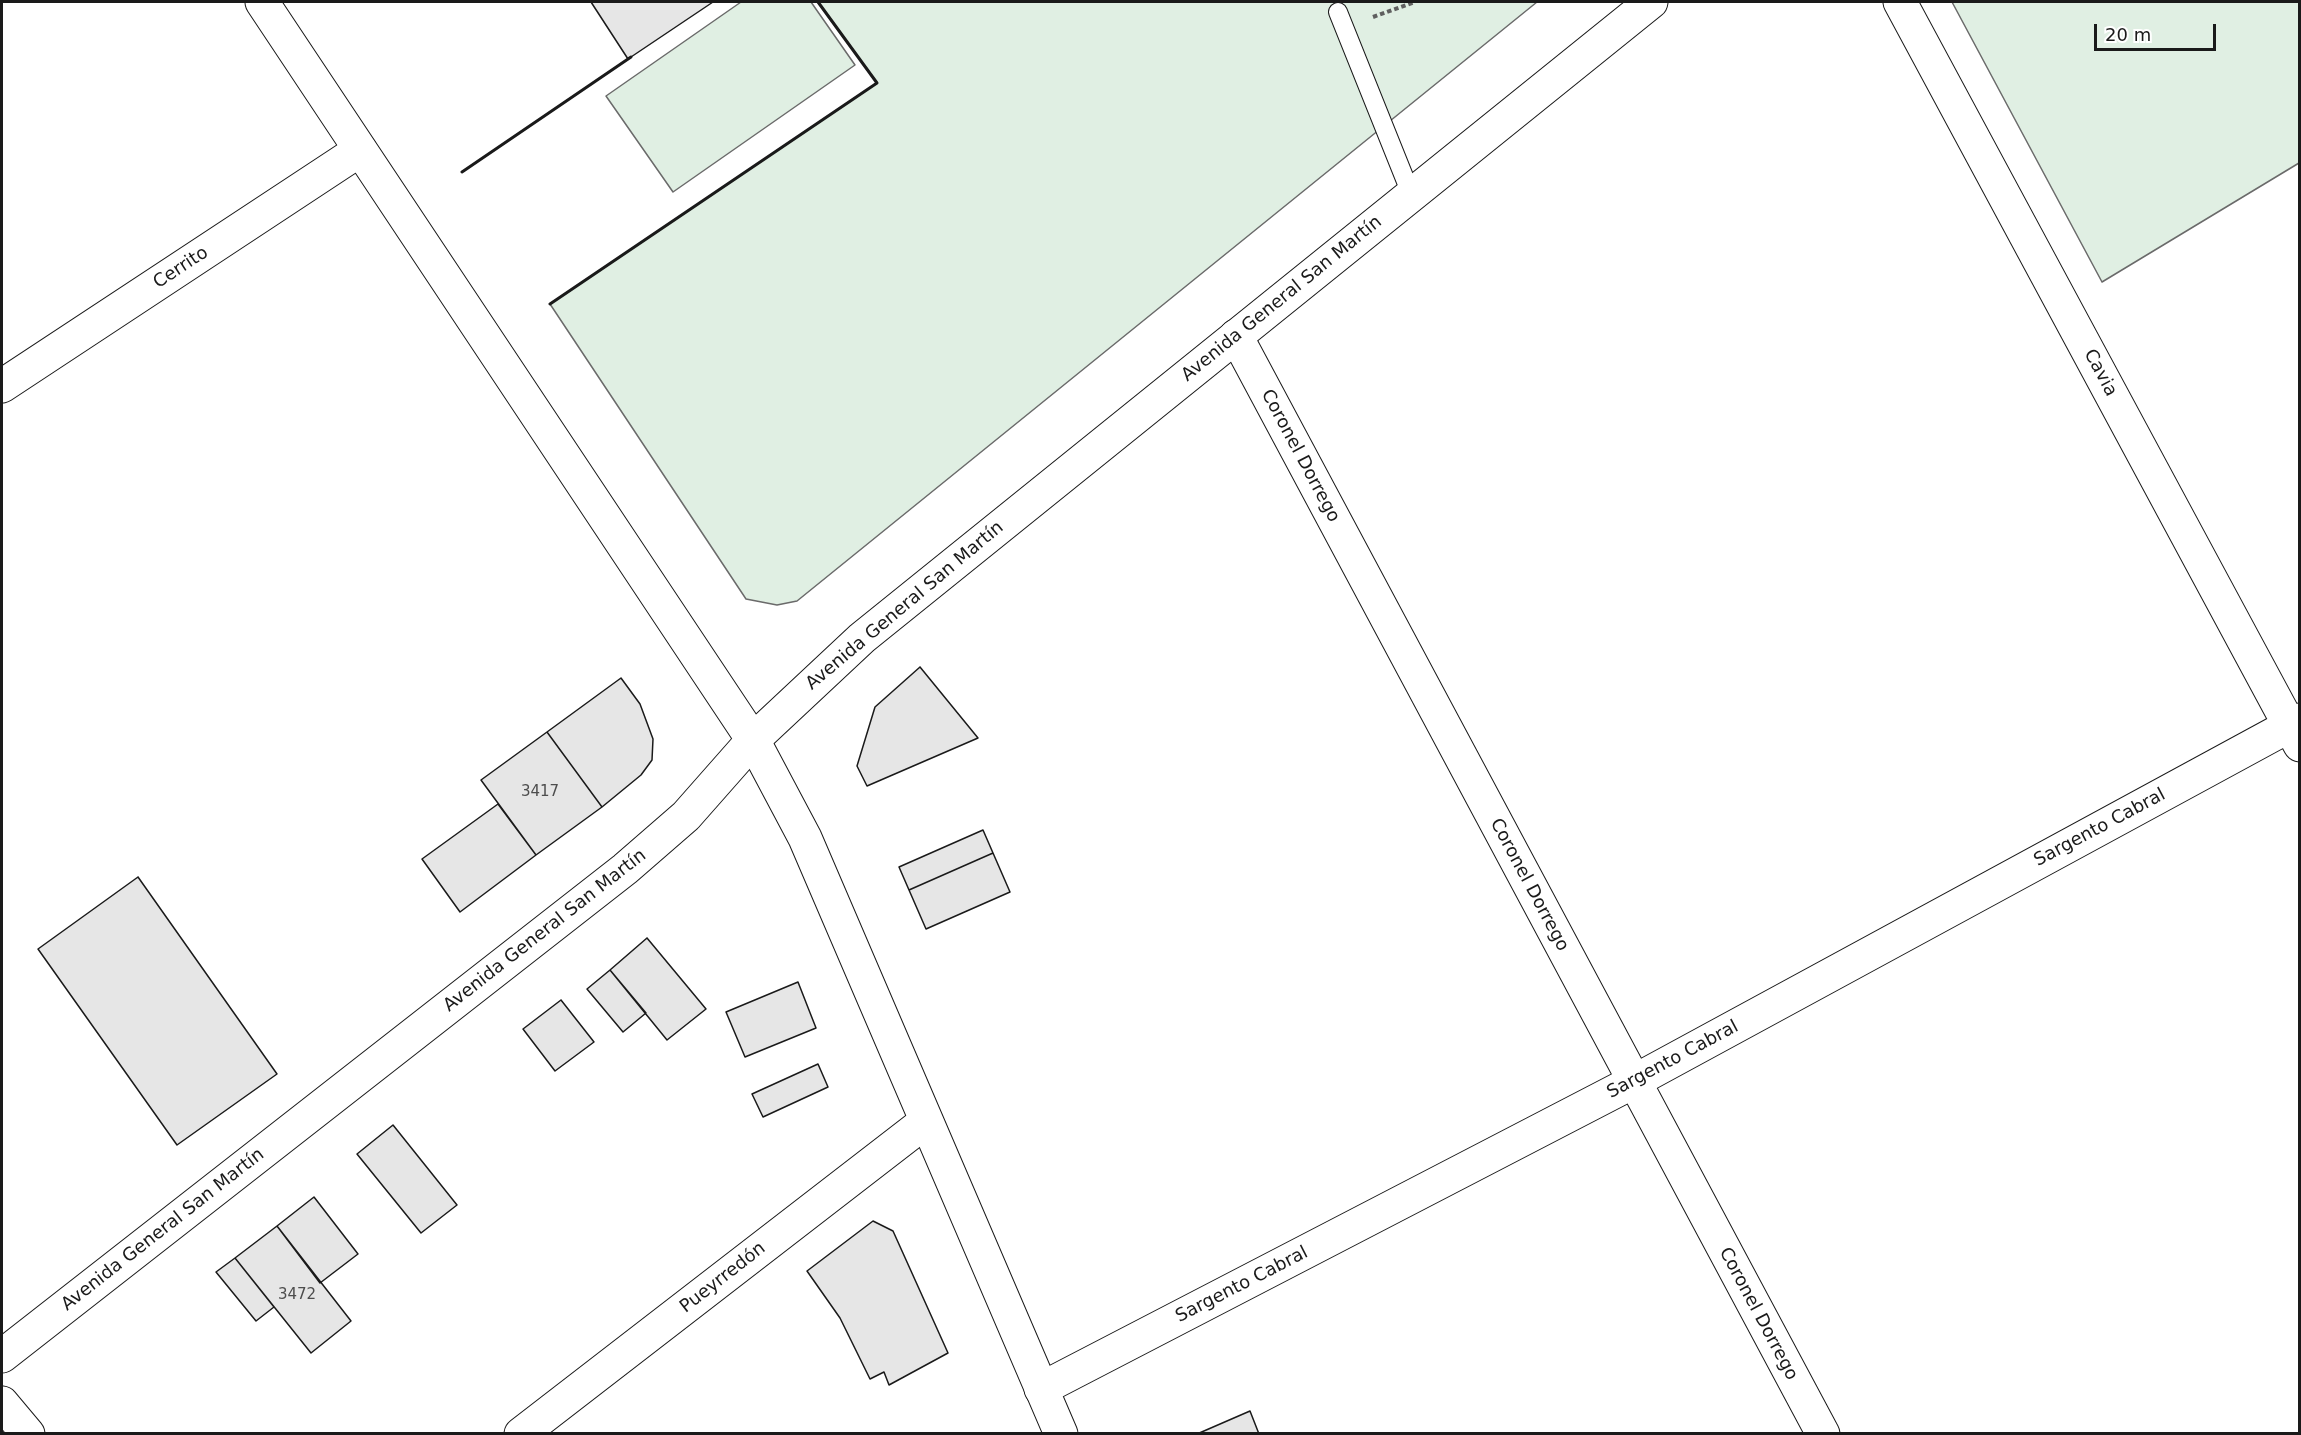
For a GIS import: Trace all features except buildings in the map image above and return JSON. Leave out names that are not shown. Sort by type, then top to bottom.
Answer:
[{"type":"main road","points":[[262,2],[753,740],[805,837],[925,1122],[1061,1434]]},
{"type":"main road","name":"Avenida General San Martín","points":[[2,1356],[625,869],[686,816],[753,740],[862,638],[1651,2]]},
{"type":"main road","name":"Cavia","points":[[1900,2],[2296,730]]},
{"type":"main road","name":"Cerrito","points":[[2,386],[360,150]]},
{"type":"main road","name":"Coronel Dorrego","points":[[1236,336],[1823,1434]]},
{"type":"main road","name":"Sargento Cabral","points":[[1041,1389],[1634,1082],[2296,730]]},
{"type":"main road","name":"Pueyrredón","points":[[521,1434],[925,1122]]},
{"type":"main road","points":[[2,1402],[28,1434]]},
{"type":"lane","points":[[1338,12],[1411,194]]},
{"type":"green space","points":[[741,2],[811,2],[855,65],[673,192],[606,96]]},
{"type":"green space","points":[[818,2],[1537,2],[797,601],[777,605],[746,599],[550,304],[877,83]]},
{"type":"green space","points":[[1952,2],[2299,2],[2299,163],[2102,282]]},
{"type":"wall","points":[[550,304],[877,83],[818,2]]},
{"type":"wall","points":[[462,172],[631,57]]}]
